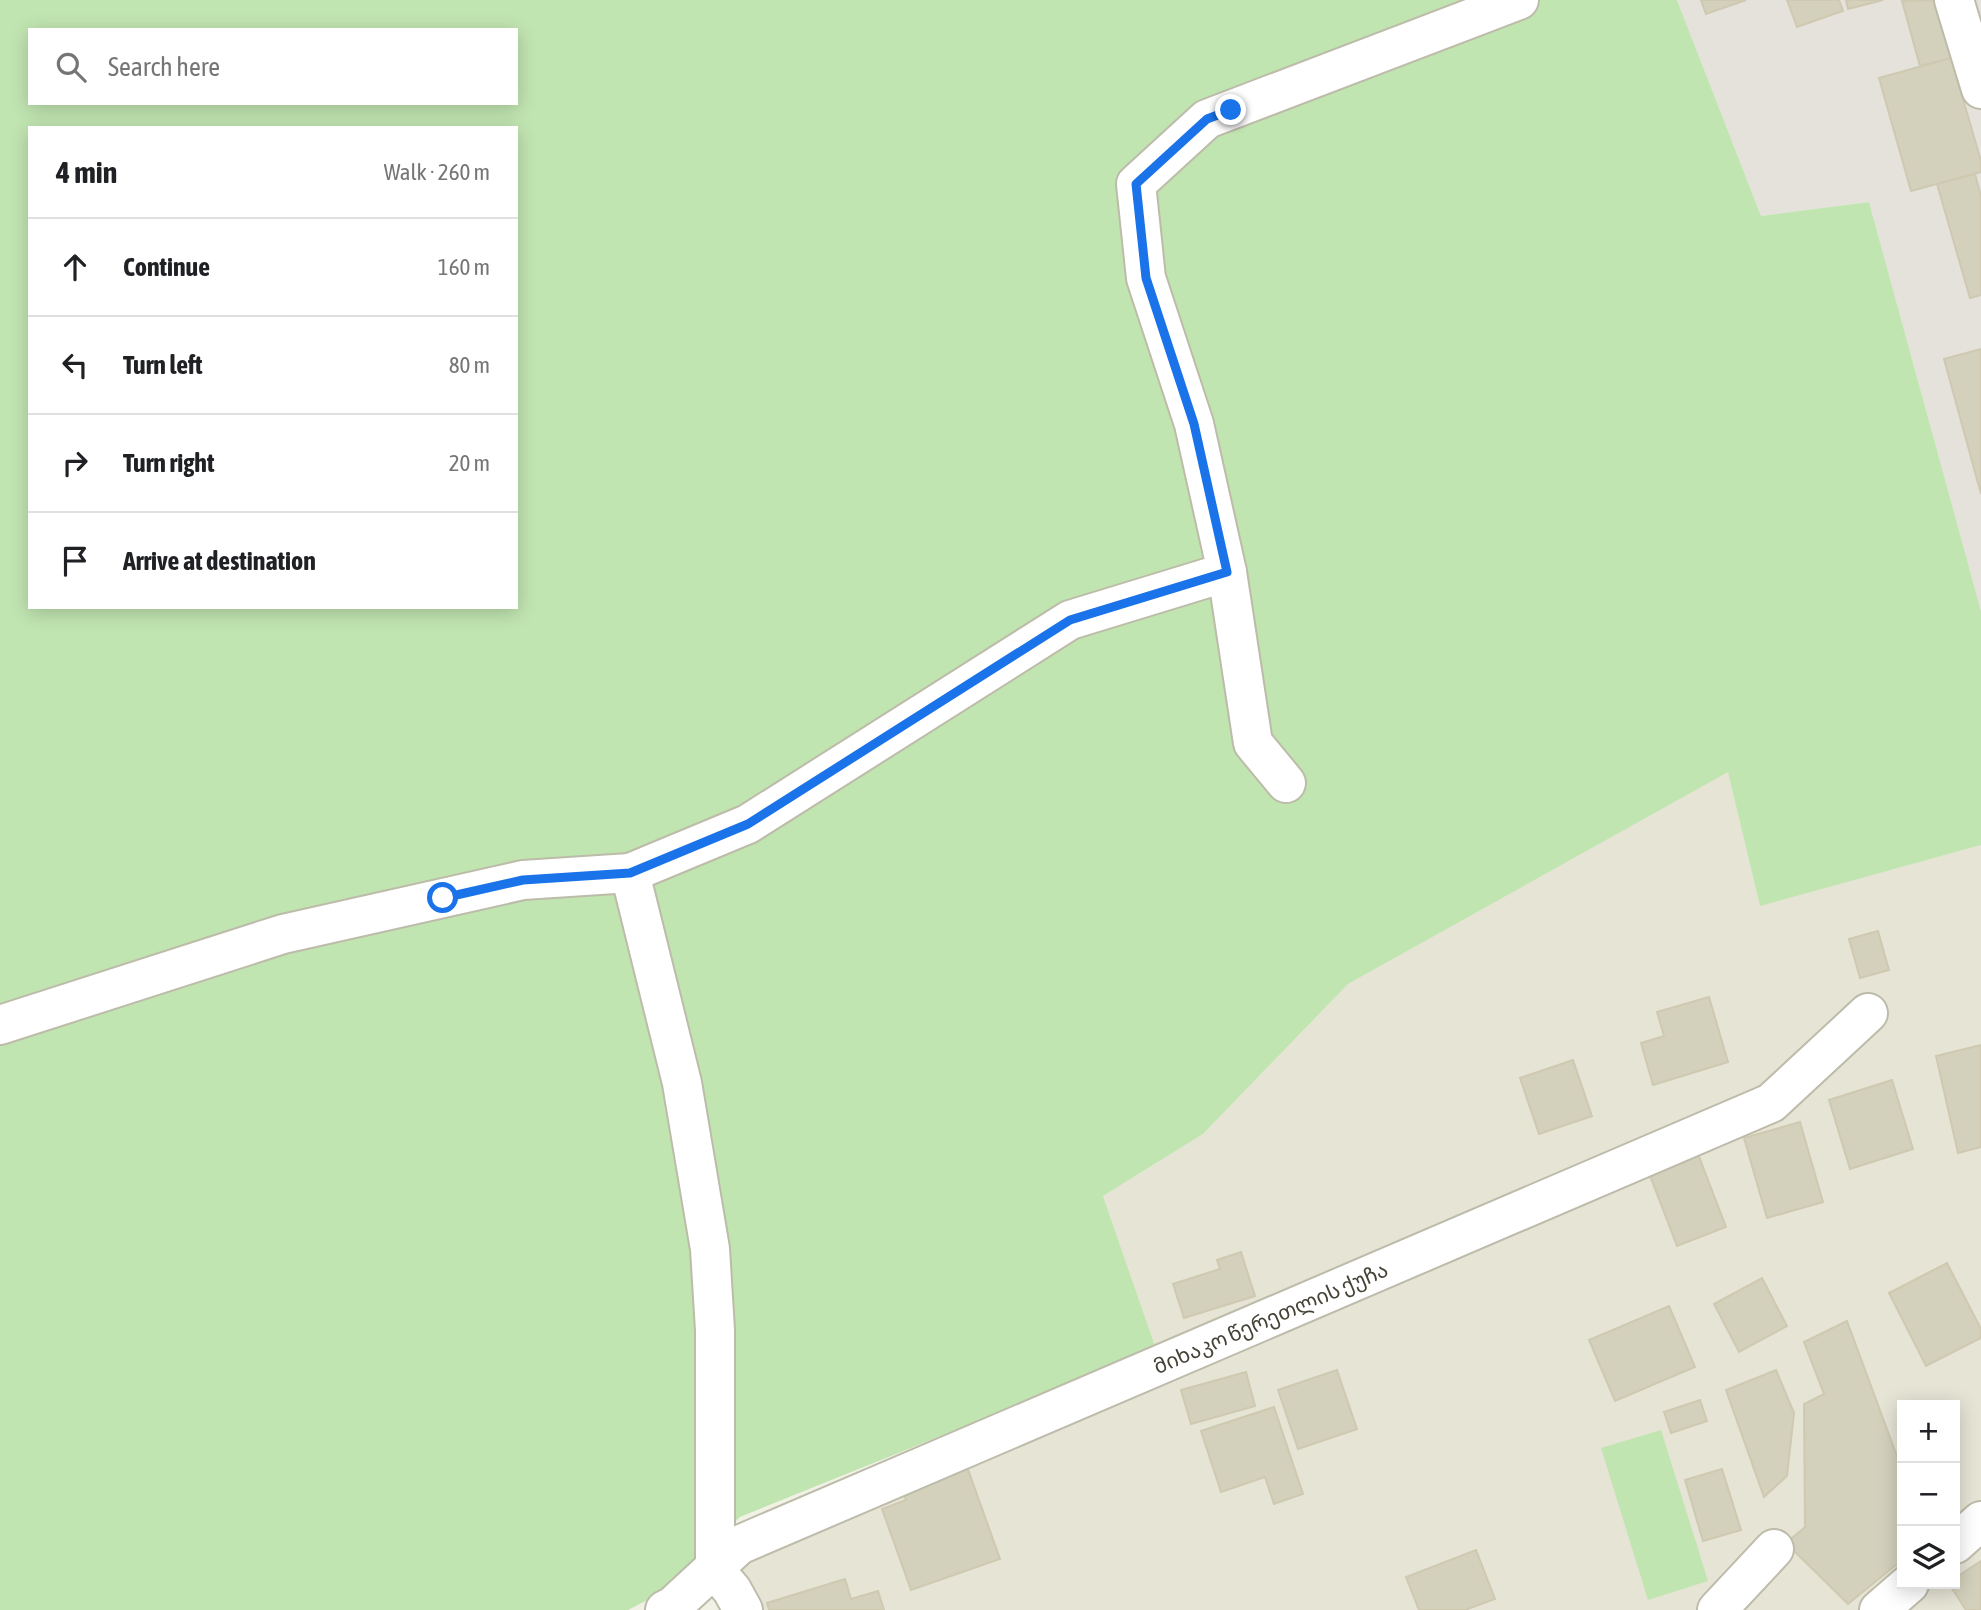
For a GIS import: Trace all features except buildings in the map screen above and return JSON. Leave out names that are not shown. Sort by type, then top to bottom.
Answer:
[{"type":"street","points":[[1286,783],[1253,743],[1227,572],[1194,424],[1146,278],[1136,184],[1207,119],[1519,0]]},
{"type":"street","points":[[1954,0],[1981,89]]},
{"type":"street","points":[[0,1025],[283,934],[523,880],[630,873],[748,824],[1070,620],[1227,572]]},
{"type":"street","points":[[630,873],[682,1083],[709,1249],[715,1330],[715,1570],[732,1590],[743,1610]]},
{"type":"street","name":"მიხაკო წერეთლის ქუჩა","points":[[665,1610],[715,1570],[739,1545],[1771,1103],[1868,1013]]},
{"type":"street","points":[[1960,1540],[1981,1521]]},
{"type":"street","points":[[1717,1610],[1774,1549]]},
{"type":"street","points":[[1879,1610],[1903,1589]]},
{"type":"shaded area","points":[[1677,0],[1981,0],[1981,611],[1869,202],[1761,216]]},
{"type":"shaded area","points":[[1728,771],[1760,905],[1981,845],[1981,1610],[756,1610],[733,1568],[1164,1372],[1103,1196],[1203,1134],[1348,984]]},
{"type":"green space","points":[[0,0],[1677,0],[1761,216],[1869,202],[1981,611],[1981,845],[1760,906],[1728,772],[1348,984],[1203,1134],[1103,1196],[1156,1349],[740,1517],[659,1594],[628,1610],[0,1610]]},
{"type":"green space","points":[[1661,1430],[1708,1581],[1648,1600],[1601,1448]]},
{"type":"route","points":[[443,898],[523,880],[630,873],[748,824],[1070,620],[1227,572],[1194,424],[1146,278],[1136,184],[1207,119],[1231,110]]}]
